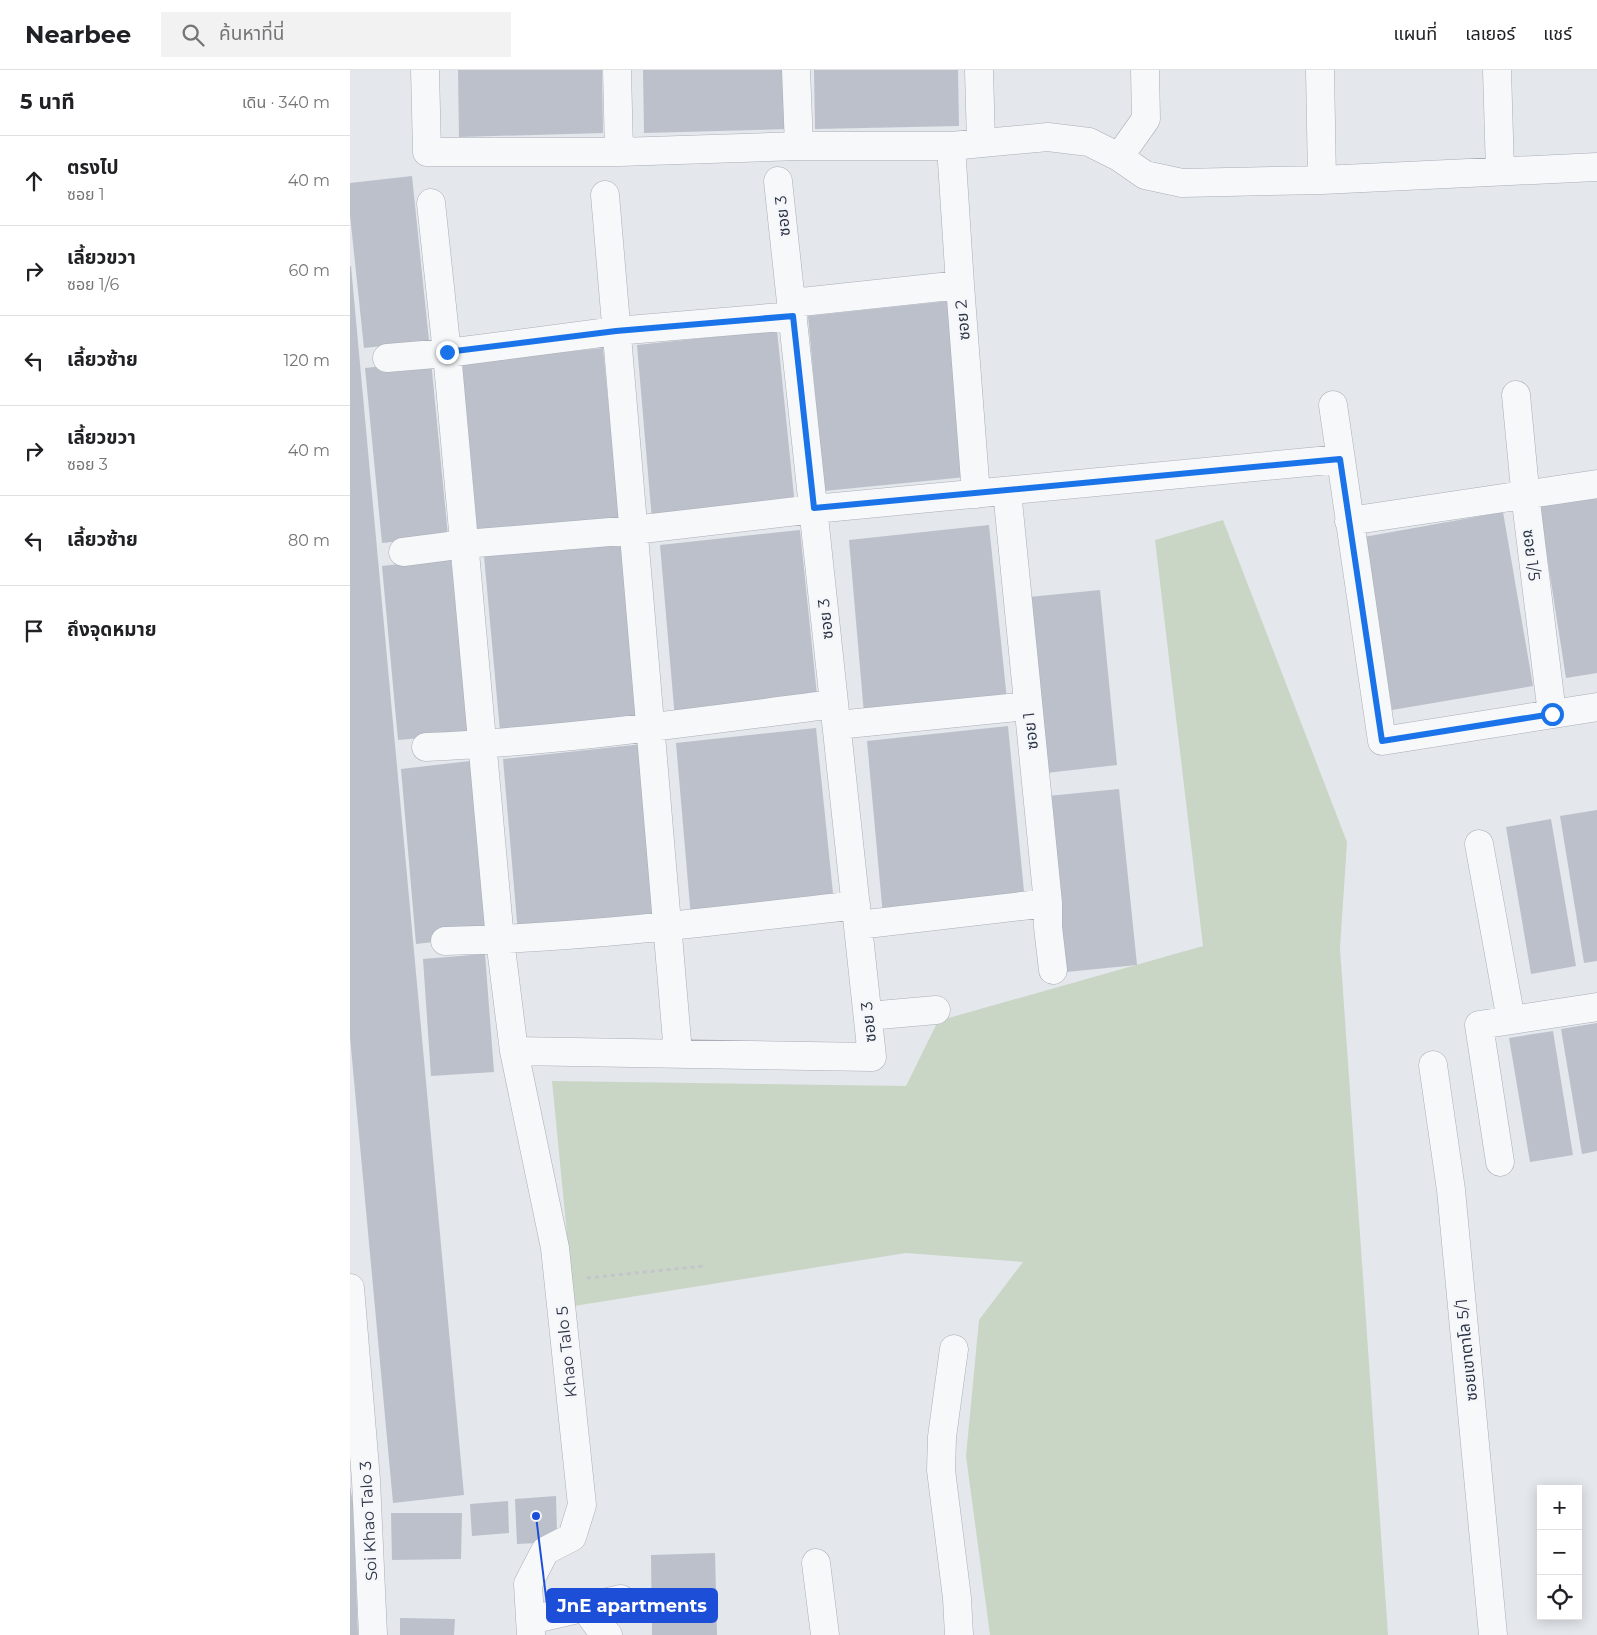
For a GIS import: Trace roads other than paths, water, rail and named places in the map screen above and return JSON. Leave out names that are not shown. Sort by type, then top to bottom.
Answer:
[{"type":"street","points":[[425,70],[427,152],[619,152],[799,146],[951,146],[1048,137],[1089,142],[1119,157],[1145,175],[1182,183],[1322,180],[1597,167]]},
{"type":"street","points":[[617,70],[619,152]]},
{"type":"street","points":[[796,70],[799,146]]},
{"type":"street","points":[[979,70],[981,143]]},
{"type":"street","points":[[1119,157],[1146,119],[1145,70]]},
{"type":"street","points":[[1320,70],[1322,180]]},
{"type":"street","points":[[1497,70],[1500,171]]},
{"type":"street","name":"ซอย 2","points":[[951,146],[976,494]]},
{"type":"street","name":"ซอย 3","points":[[678,1053],[872,1057],[778,180]]},
{"type":"street","points":[[514,1051],[678,1053],[605,195]]},
{"type":"street","name":"Khao Talo 5","points":[[431,203],[465,544],[500,940],[514,1051],[555,1248],[582,1505],[572,1537],[535,1552],[528,1584],[530,1627]]},
{"type":"street","points":[[388,358],[792,310],[960,285]]},
{"type":"street","name":"ซอย 1/5","points":[[1516,395],[1525,495],[1552,714]]},
{"type":"street","points":[[1333,404],[1382,741],[1597,707]]},
{"type":"street","points":[[403,552],[465,544],[634,530],[814,508],[1340,459]]},
{"type":"street","points":[[1349,521],[1597,484]]},
{"type":"street","name":"ซอย 1","points":[[1007,491],[1053,970]]},
{"type":"street","points":[[426,747],[483,744],[650,726],[835,714],[1028,706]]},
{"type":"street","points":[[1479,844],[1510,1020]]},
{"type":"street","points":[[445,941],[500,940],[668,927],[1048,903]]},
{"type":"street","points":[[1500,1162],[1479,1025],[1597,1007]]},
{"type":"street","points":[[868,1016],[936,1010]]},
{"type":"street","name":"ซอยเขาตาโล 5/1","points":[[1433,1065],[1450,1190],[1494,1635]]},
{"type":"street","name":"Soi Khao Talo 3","points":[[350,1288],[366,1480],[373,1635]]},
{"type":"street","points":[[954,1349],[942,1437],[941,1470],[957,1598],[959,1635]]},
{"type":"street","points":[[816,1563],[825,1635]]},
{"type":"street","points":[[530,1627],[585,1608],[621,1599]]},
{"type":"street","points":[[585,1608],[601,1630],[608,1635]]},
{"type":"place","name":"JnE apartments","points":[[536,1516]]}]
